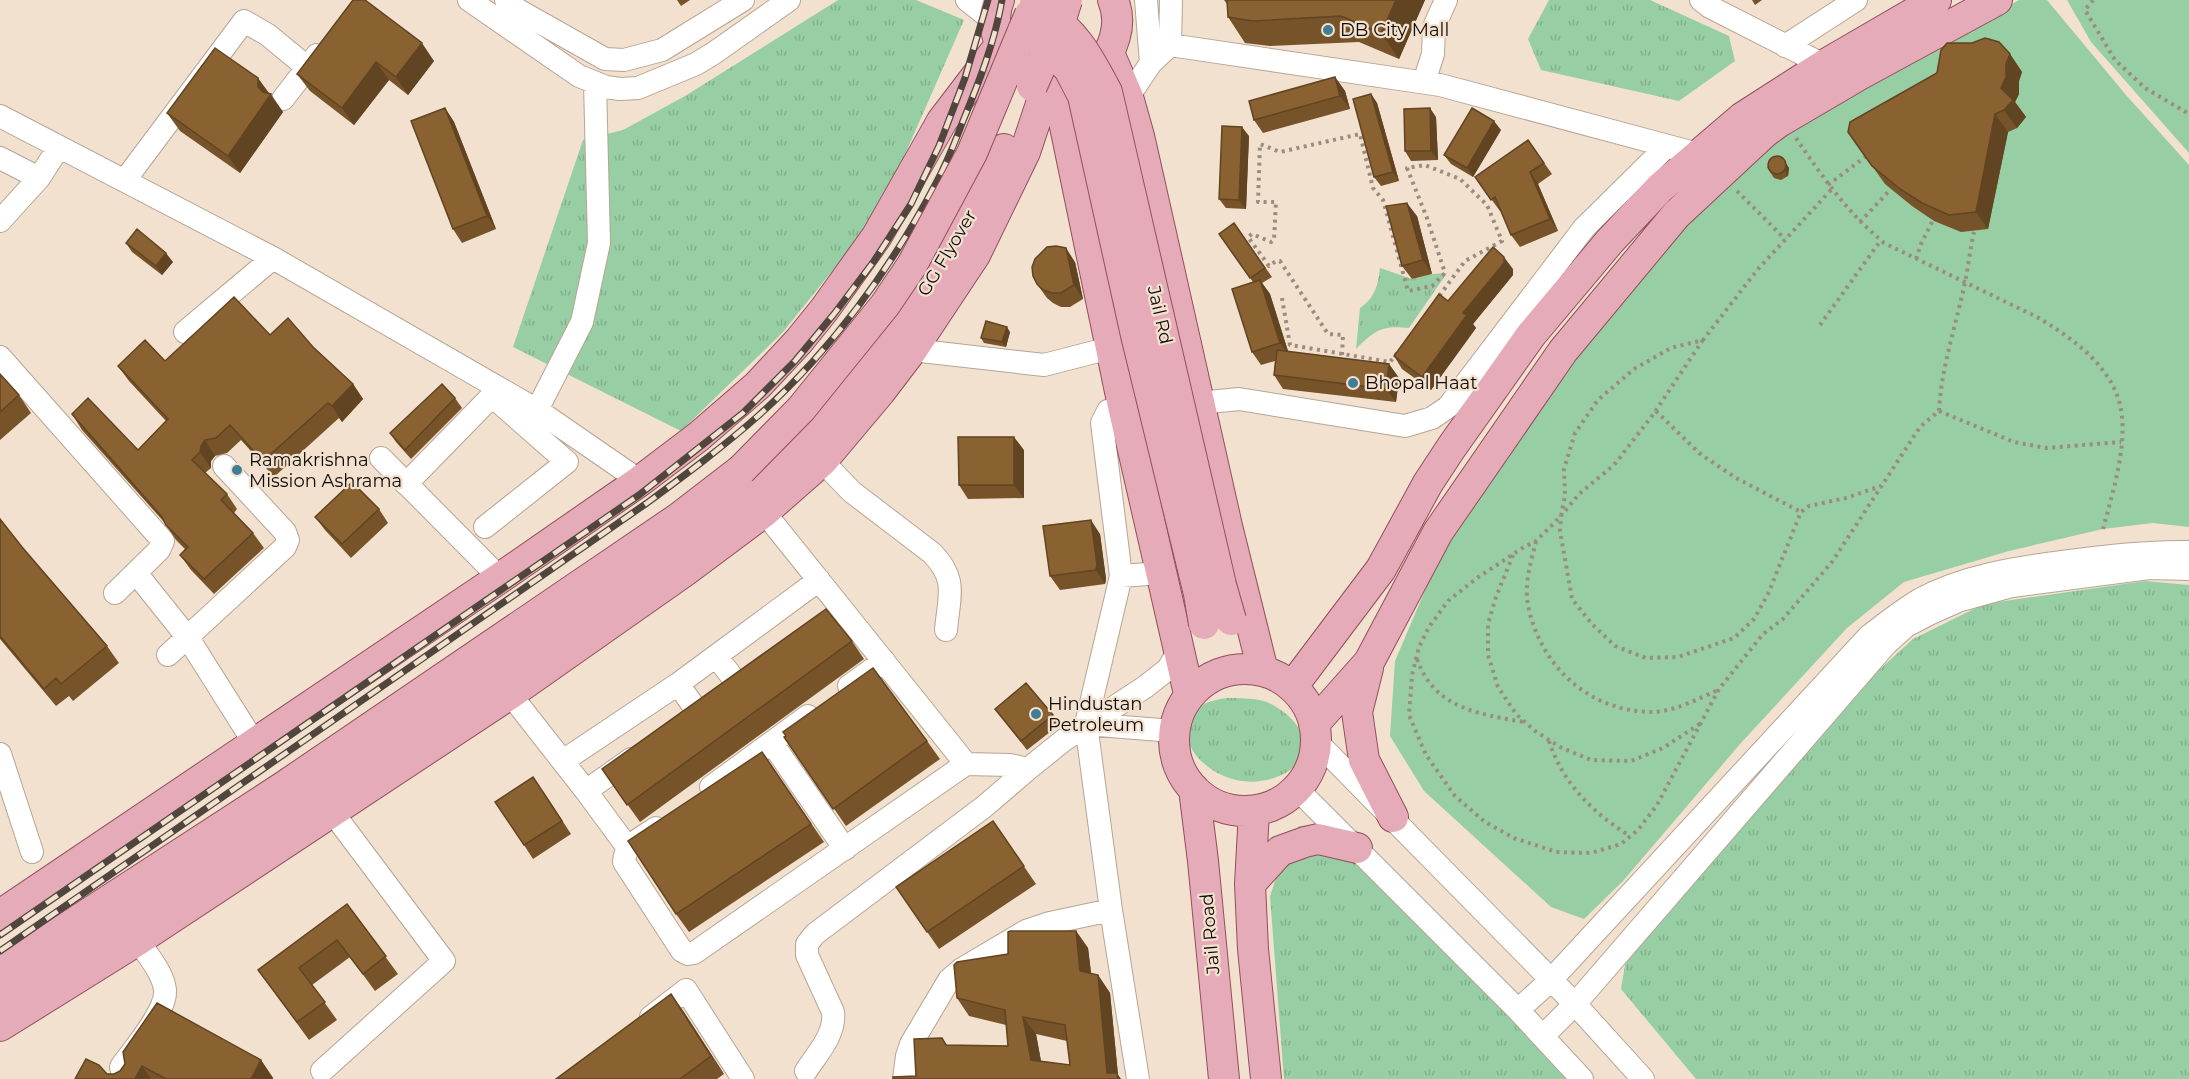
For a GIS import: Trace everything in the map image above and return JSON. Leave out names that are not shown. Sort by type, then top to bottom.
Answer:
[{"type":"main road","points":[[1015,17],[1008,61],[1029,77],[1052,83],[1069,82],[1088,74],[1103,61],[1108,53],[1118,27],[1113,0]]},
{"type":"main road","points":[[1292,687],[1381,569],[1440,466],[1531,336],[1610,241],[1660,188],[1743,117],[1824,65],[1936,0]]},
{"type":"main road","points":[[1315,733],[1369,662],[1438,532],[1563,351],[1676,214],[1756,140],[1779,122],[1859,75],[1997,0]]},
{"type":"main road","name":"Jail Rd","points":[[1015,17],[1064,11],[1107,92],[1221,585],[1217,622]]},
{"type":"main road","name":"GG Flyover","points":[[0,997],[81,949],[284,819],[486,682],[658,562],[746,495],[772,471],[807,438],[862,375],[904,322],[930,284],[954,246],[986,184],[1049,49],[1064,11]]},
{"type":"main road","name":"Jail Rd","points":[[1015,17],[1069,69],[1083,96],[1136,335],[1196,583],[1217,622]]},
{"type":"main road","points":[[0,915],[640,481],[698,437],[758,385],[800,341],[877,236],[942,121],[1015,17]]},
{"type":"main road","name":"GG Flyover","points":[[0,971],[283,787],[680,517],[741,470],[801,409],[885,305],[912,265],[972,153],[1015,17]]},
{"type":"main road","points":[[1108,53],[1128,97],[1166,249],[1199,403],[1263,671]]},
{"type":"main road","points":[[1052,83],[1189,694]]},
{"type":"main road","points":[[0,1026],[138,940],[510,694],[685,571],[764,512],[822,460],[880,392],[912,350],[975,255],[1025,152],[1052,83]]},
{"type":"main road","points":[[1179,647],[1217,622],[1239,629],[1256,640]]},
{"type":"main road","points":[[1369,662],[1357,712],[1364,760],[1393,817]]},
{"type":"main road","points":[[1240,667],[1263,671],[1282,679],[1292,687],[1309,709],[1315,733],[1314,757],[1309,772],[1297,789],[1281,802],[1254,811],[1228,811],[1203,798],[1188,784],[1173,746],[1173,731],[1178,711],[1189,694],[1204,680],[1223,671],[1240,667]]},
{"type":"main road","name":"Jail Road","points":[[1194,789],[1224,1079]]},
{"type":"main road","points":[[1254,811],[1250,884],[1253,949],[1266,1079]]},
{"type":"main road","points":[[1250,884],[1280,851],[1305,842],[1318,839],[1357,848]]},
{"type":"street","points":[[469,0],[510,7],[605,58],[624,60],[662,50],[744,0]]},
{"type":"street","points":[[510,7],[579,76],[606,87],[620,89],[638,88],[696,64],[789,0]]},
{"type":"street","points":[[967,0],[1015,17]]},
{"type":"street","points":[[1146,0],[1151,63]]},
{"type":"street","points":[[1128,97],[1151,63],[1170,45],[1171,0]]},
{"type":"street","points":[[1424,82],[1432,54],[1434,27],[1446,0]]},
{"type":"street","points":[[1701,0],[1710,7],[1824,65]]},
{"type":"street","points":[[1785,46],[1856,0]]},
{"type":"street","points":[[124,180],[244,21],[268,35],[308,68]]},
{"type":"street","points":[[283,99],[329,39]]},
{"type":"street","points":[[1170,45],[1424,82],[1698,154]]},
{"type":"street","points":[[537,410],[582,322],[598,243],[595,83]]},
{"type":"street","points":[[0,116],[273,258],[537,410],[640,481]]},
{"type":"street","points":[[1199,403],[1239,399],[1405,426],[1432,418],[1448,407],[1584,228],[1668,146]]},
{"type":"street","points":[[0,221],[39,178],[60,147]]},
{"type":"street","points":[[0,158],[39,178]]},
{"type":"street","points":[[185,332],[273,258]]},
{"type":"street","points":[[912,350],[1044,365],[1110,348]]},
{"type":"street","points":[[0,357],[163,540],[159,550],[115,593]]},
{"type":"street","points":[[406,484],[492,396],[567,462],[485,527]]},
{"type":"street","points":[[1123,406],[1108,411],[1102,423],[1121,576],[1086,724],[1111,910],[1138,1079]]},
{"type":"street","points":[[381,458],[500,578]]},
{"type":"street","points":[[822,460],[852,492],[932,553],[942,564],[949,574],[950,583],[946,630]]},
{"type":"street","points":[[168,655],[285,547],[288,540],[285,532],[224,466]]},
{"type":"street","points":[[764,512],[966,764]]},
{"type":"street","points":[[1518,1010],[1551,980],[1861,645],[1892,618],[1922,598],[1990,574],[2029,566],[2148,551],[2189,552]]},
{"type":"street","points":[[1543,1036],[1575,1004],[1886,644],[1906,626],[1958,601],[2012,586],[2149,568],[2189,569]]},
{"type":"street","points":[[136,573],[188,638],[255,744]]},
{"type":"street","points":[[1121,576],[1161,573]]},
{"type":"street","points":[[563,761],[678,684],[819,580]]},
{"type":"street","points":[[822,621],[841,607]]},
{"type":"street","points":[[806,1071],[830,1033],[834,1021],[833,1012],[807,955],[807,944],[815,934],[985,806],[1064,740],[1145,687],[1168,669],[1179,647]]},
{"type":"street","points":[[716,656],[717,697]]},
{"type":"street","points":[[695,799],[884,661]]},
{"type":"street","points":[[678,724],[756,669]]},
{"type":"street","points":[[678,684],[717,697]]},
{"type":"street","points":[[510,694],[628,848]]},
{"type":"street","points":[[1086,724],[1173,731]]},
{"type":"street","points":[[1315,733],[1393,817],[1575,1004],[1642,1079]]},
{"type":"street","points":[[772,743],[845,849]]},
{"type":"street","points":[[586,791],[651,744]]},
{"type":"street","points":[[0,754],[32,852]]},
{"type":"street","points":[[676,813],[628,848],[624,854],[624,862],[682,951],[688,954],[694,953],[966,764],[1034,764]]},
{"type":"street","points":[[1297,789],[1518,1010],[1582,1079]]},
{"type":"street","points":[[322,1071],[444,961],[333,813]]},
{"type":"street","points":[[904,1079],[911,1044],[949,980],[962,969],[1026,931],[1050,923],[1111,910]]},
{"type":"street","points":[[124,1079],[121,1067],[163,1006],[165,991],[160,975],[138,940]]},
{"type":"street","points":[[632,1031],[686,990],[743,1079]]},
{"type":"path","points":[[2092,0],[2085,10],[2115,60],[2145,88],[2189,114]]},
{"type":"path","points":[[1342,354],[1343,335],[1328,334],[1280,261],[1269,266],[1248,237],[1252,234],[1271,243],[1274,240],[1276,202],[1258,202],[1260,144],[1280,152],[1360,134],[1373,188],[1383,200],[1408,291],[1432,286],[1445,273],[1407,168],[1425,165],[1460,179],[1487,205],[1502,241],[1465,261],[1431,307]]},
{"type":"path","points":[[1795,137],[1831,190],[1860,222],[1881,240],[2059,330],[2082,348],[2109,380],[2119,400],[2122,421],[2117,474],[2103,529]]},
{"type":"path","points":[[1828,185],[1865,157]]},
{"type":"path","points":[[1734,188],[1785,239]]},
{"type":"path","points":[[1860,222],[1891,189]]},
{"type":"path","points":[[1831,190],[1758,269],[1702,340],[1656,411],[1614,465],[1580,494],[1536,542],[1478,578],[1449,601],[1429,627],[1416,657],[1412,675],[1409,715],[1426,755],[1455,796],[1485,822],[1514,838],[1556,852],[1591,853],[1621,844],[1638,830],[1657,805],[1719,689],[1763,634],[1783,619],[1832,562],[1920,427],[1939,411],[1940,390],[1966,281],[1968,255],[1974,232]]},
{"type":"path","points":[[1916,259],[1933,220]]},
{"type":"path","points":[[1820,325],[1881,240]]},
{"type":"path","points":[[1282,298],[1290,345],[1390,362],[1404,344]]},
{"type":"path","points":[[1702,340],[1671,348],[1634,369],[1598,400],[1575,433],[1564,469],[1565,496],[1560,531],[1572,599],[1592,624],[1615,646],[1646,658],[1678,657],[1734,638],[1754,620],[1768,594],[1801,512],[1809,506],[1846,498],[1882,486]]},
{"type":"path","points":[[1656,411],[1700,453],[1736,478],[1801,512]]},
{"type":"path","points":[[1939,411],[2014,442],[2046,448],[2121,442]]},
{"type":"path","points":[[1536,542],[1528,574],[1528,603],[1538,637],[1559,673],[1587,694],[1614,707],[1654,712],[1686,704],[1719,689]]},
{"type":"path","points":[[1514,554],[1496,597],[1488,624],[1488,655],[1498,687],[1516,714],[1560,747],[1591,760],[1631,761],[1663,748],[1701,722]]},
{"type":"path","points":[[1416,657],[1431,687],[1454,704],[1496,717],[1525,722]]},
{"type":"path","points":[[1549,740],[1560,770],[1580,797],[1607,822],[1630,836]]},
{"type":"green space","points":[[838,0],[916,0],[964,20],[899,168],[861,235],[783,332],[681,431],[513,347],[583,140],[623,130],[685,96]]},
{"type":"green space","points":[[1549,0],[1650,0],[1729,36],[1735,61],[1679,101],[1541,70],[1528,39]]},
{"type":"green space","points":[[2019,0],[2047,0],[2126,95],[2189,165],[2189,527],[2153,523],[2103,529],[2009,551],[1904,582],[1847,628],[1740,744],[1623,881],[1584,919],[1551,907],[1424,791],[1390,736],[1395,661],[1441,553],[1556,378],[1665,242],[1791,128]]},
{"type":"green space","points":[[2067,0],[2189,0],[2189,153],[2091,42]]},
{"type":"green space","points":[[1380,268],[1412,279],[1447,273],[1409,328],[1385,328],[1368,337],[1356,349],[1360,308],[1375,291]]},
{"type":"green space","points":[[2145,581],[2189,585],[2189,1079],[1696,1079],[1621,989],[1629,942],[1844,702],[1913,639],[1984,604]]},
{"type":"green space","points":[[1227,698],[1264,701],[1287,715],[1303,737],[1302,755],[1296,765],[1279,776],[1253,782],[1229,778],[1208,767],[1194,752],[1186,735],[1188,719],[1201,705]]},
{"type":"green space","points":[[1317,825],[1583,1079],[1284,1079],[1270,896],[1286,849],[1299,826]]},
{"type":"building","points":[[353,0],[365,0],[422,43],[396,77],[376,62],[342,108],[297,74]]},
{"type":"building","points":[[1227,0],[1396,0],[1381,33],[1341,16],[1252,21],[1228,17]]},
{"type":"building","points":[[1985,38],[1999,42],[2010,54],[2006,64],[2006,77],[2001,88],[2013,100],[2004,110],[1995,114],[1976,212],[1949,215],[1922,203],[1900,189],[1872,166],[1848,132],[1850,122],[1937,73],[1941,50],[1947,43],[1972,43]]},
{"type":"building","points":[[215,48],[258,78],[258,87],[263,92],[271,94],[228,156],[167,113]]},
{"type":"building","points":[[1335,77],[1340,96],[1254,120],[1249,101]]},
{"type":"building","points":[[1371,94],[1393,172],[1374,177],[1353,99]]},
{"type":"building","points":[[445,108],[487,216],[453,229],[411,121]]},
{"type":"building","points":[[1430,108],[1431,151],[1405,151],[1404,109]]},
{"type":"building","points":[[1472,108],[1494,121],[1467,168],[1444,155]]},
{"type":"building","points":[[1222,126],[1242,127],[1239,200],[1219,199]]},
{"type":"building","points":[[1528,140],[1544,163],[1530,172],[1550,219],[1511,235],[1495,197],[1491,200],[1475,177]]},
{"type":"building","points":[[1773,156],[1781,156],[1786,161],[1784,172],[1773,174],[1768,169],[1768,161]]},
{"type":"building","points":[[1407,203],[1423,260],[1402,266],[1386,206]]},
{"type":"building","points":[[1234,223],[1265,268],[1250,278],[1219,234]]},
{"type":"building","points":[[137,229],[166,253],[156,266],[126,243]]},
{"type":"building","points":[[1047,247],[1066,248],[1074,285],[1061,293],[1043,290],[1033,276],[1032,267],[1035,259]]},
{"type":"building","points":[[1493,247],[1504,257],[1504,263],[1463,313],[1467,315],[1422,377],[1394,356],[1439,294],[1448,301]]},
{"type":"building","points":[[1260,280],[1280,343],[1252,352],[1232,289]]},
{"type":"building","points":[[234,297],[270,335],[288,318],[313,347],[353,384],[332,406],[328,403],[263,461],[230,425],[216,438],[205,440],[200,452],[192,460],[227,494],[221,500],[253,533],[204,579],[180,555],[188,547],[166,525],[162,517],[72,414],[88,398],[138,450],[168,419],[118,366],[145,340],[165,361]]},
{"type":"building","points":[[986,321],[1007,327],[1002,342],[981,338]]},
{"type":"building","points":[[1277,350],[1389,364],[1386,389],[1274,375]]},
{"type":"building","points":[[0,374],[19,395],[0,412]]},
{"type":"building","points":[[442,384],[455,398],[405,450],[390,433]]},
{"type":"building","points":[[958,437],[1014,437],[1014,485],[959,485]]},
{"type":"building","points":[[352,482],[379,509],[342,544],[315,517]]},
{"type":"building","points":[[0,519],[107,646],[61,684],[56,678],[44,689],[0,636]]},
{"type":"building","points":[[1091,520],[1096,570],[1050,576],[1043,526]]},
{"type":"building","points":[[826,609],[852,641],[627,805],[602,769]]},
{"type":"building","points":[[873,668],[927,741],[833,809],[784,737],[786,736],[783,732]]},
{"type":"building","points":[[1026,683],[1053,715],[1021,741],[995,709]]},
{"type":"building","points":[[762,752],[811,824],[676,914],[628,841]]},
{"type":"building","points":[[533,777],[562,821],[524,845],[495,802]]},
{"type":"building","points":[[993,821],[1024,866],[927,932],[896,887]]},
{"type":"building","points":[[347,904],[386,956],[363,974],[337,940],[299,968],[325,1002],[297,1022],[258,970]]},
{"type":"building","points":[[1076,931],[1080,971],[1098,975],[1107,1073],[1117,1073],[1118,1079],[893,1079],[893,1077],[916,1076],[914,1039],[942,1038],[946,1045],[1008,1046],[1005,1010],[957,998],[954,965],[957,962],[1008,954],[1008,932]],"holes":[[[1023,1017],[1065,1025],[1070,1065],[1031,1060]]]},
{"type":"building","points":[[671,994],[711,1056],[680,1079],[556,1079]]},
{"type":"building","points":[[157,1003],[261,1060],[251,1079],[166,1079],[142,1066],[135,1079],[75,1079],[86,1059],[99,1065],[107,1074],[120,1071],[125,1064],[123,1052]]},
{"type":"railway","points":[[0,935],[639,495],[743,413],[795,361],[834,314],[874,261],[911,204],[939,146],[965,78],[988,0]]},
{"type":"railway","points":[[0,951],[647,503],[758,416],[810,365],[834,337],[879,278],[918,215],[947,160],[975,91],[991,46],[1002,0]]},
{"type":"place","name":"DB City Mall","points":[[1328,30]]},
{"type":"place","name":"Bhopal Haat","points":[[1353,383]]},
{"type":"place","name":"Ramakrishna Mission Ashrama","points":[[237,470]]},
{"type":"place","name":"Hindustan Petroleum","points":[[1036,714]]}]
